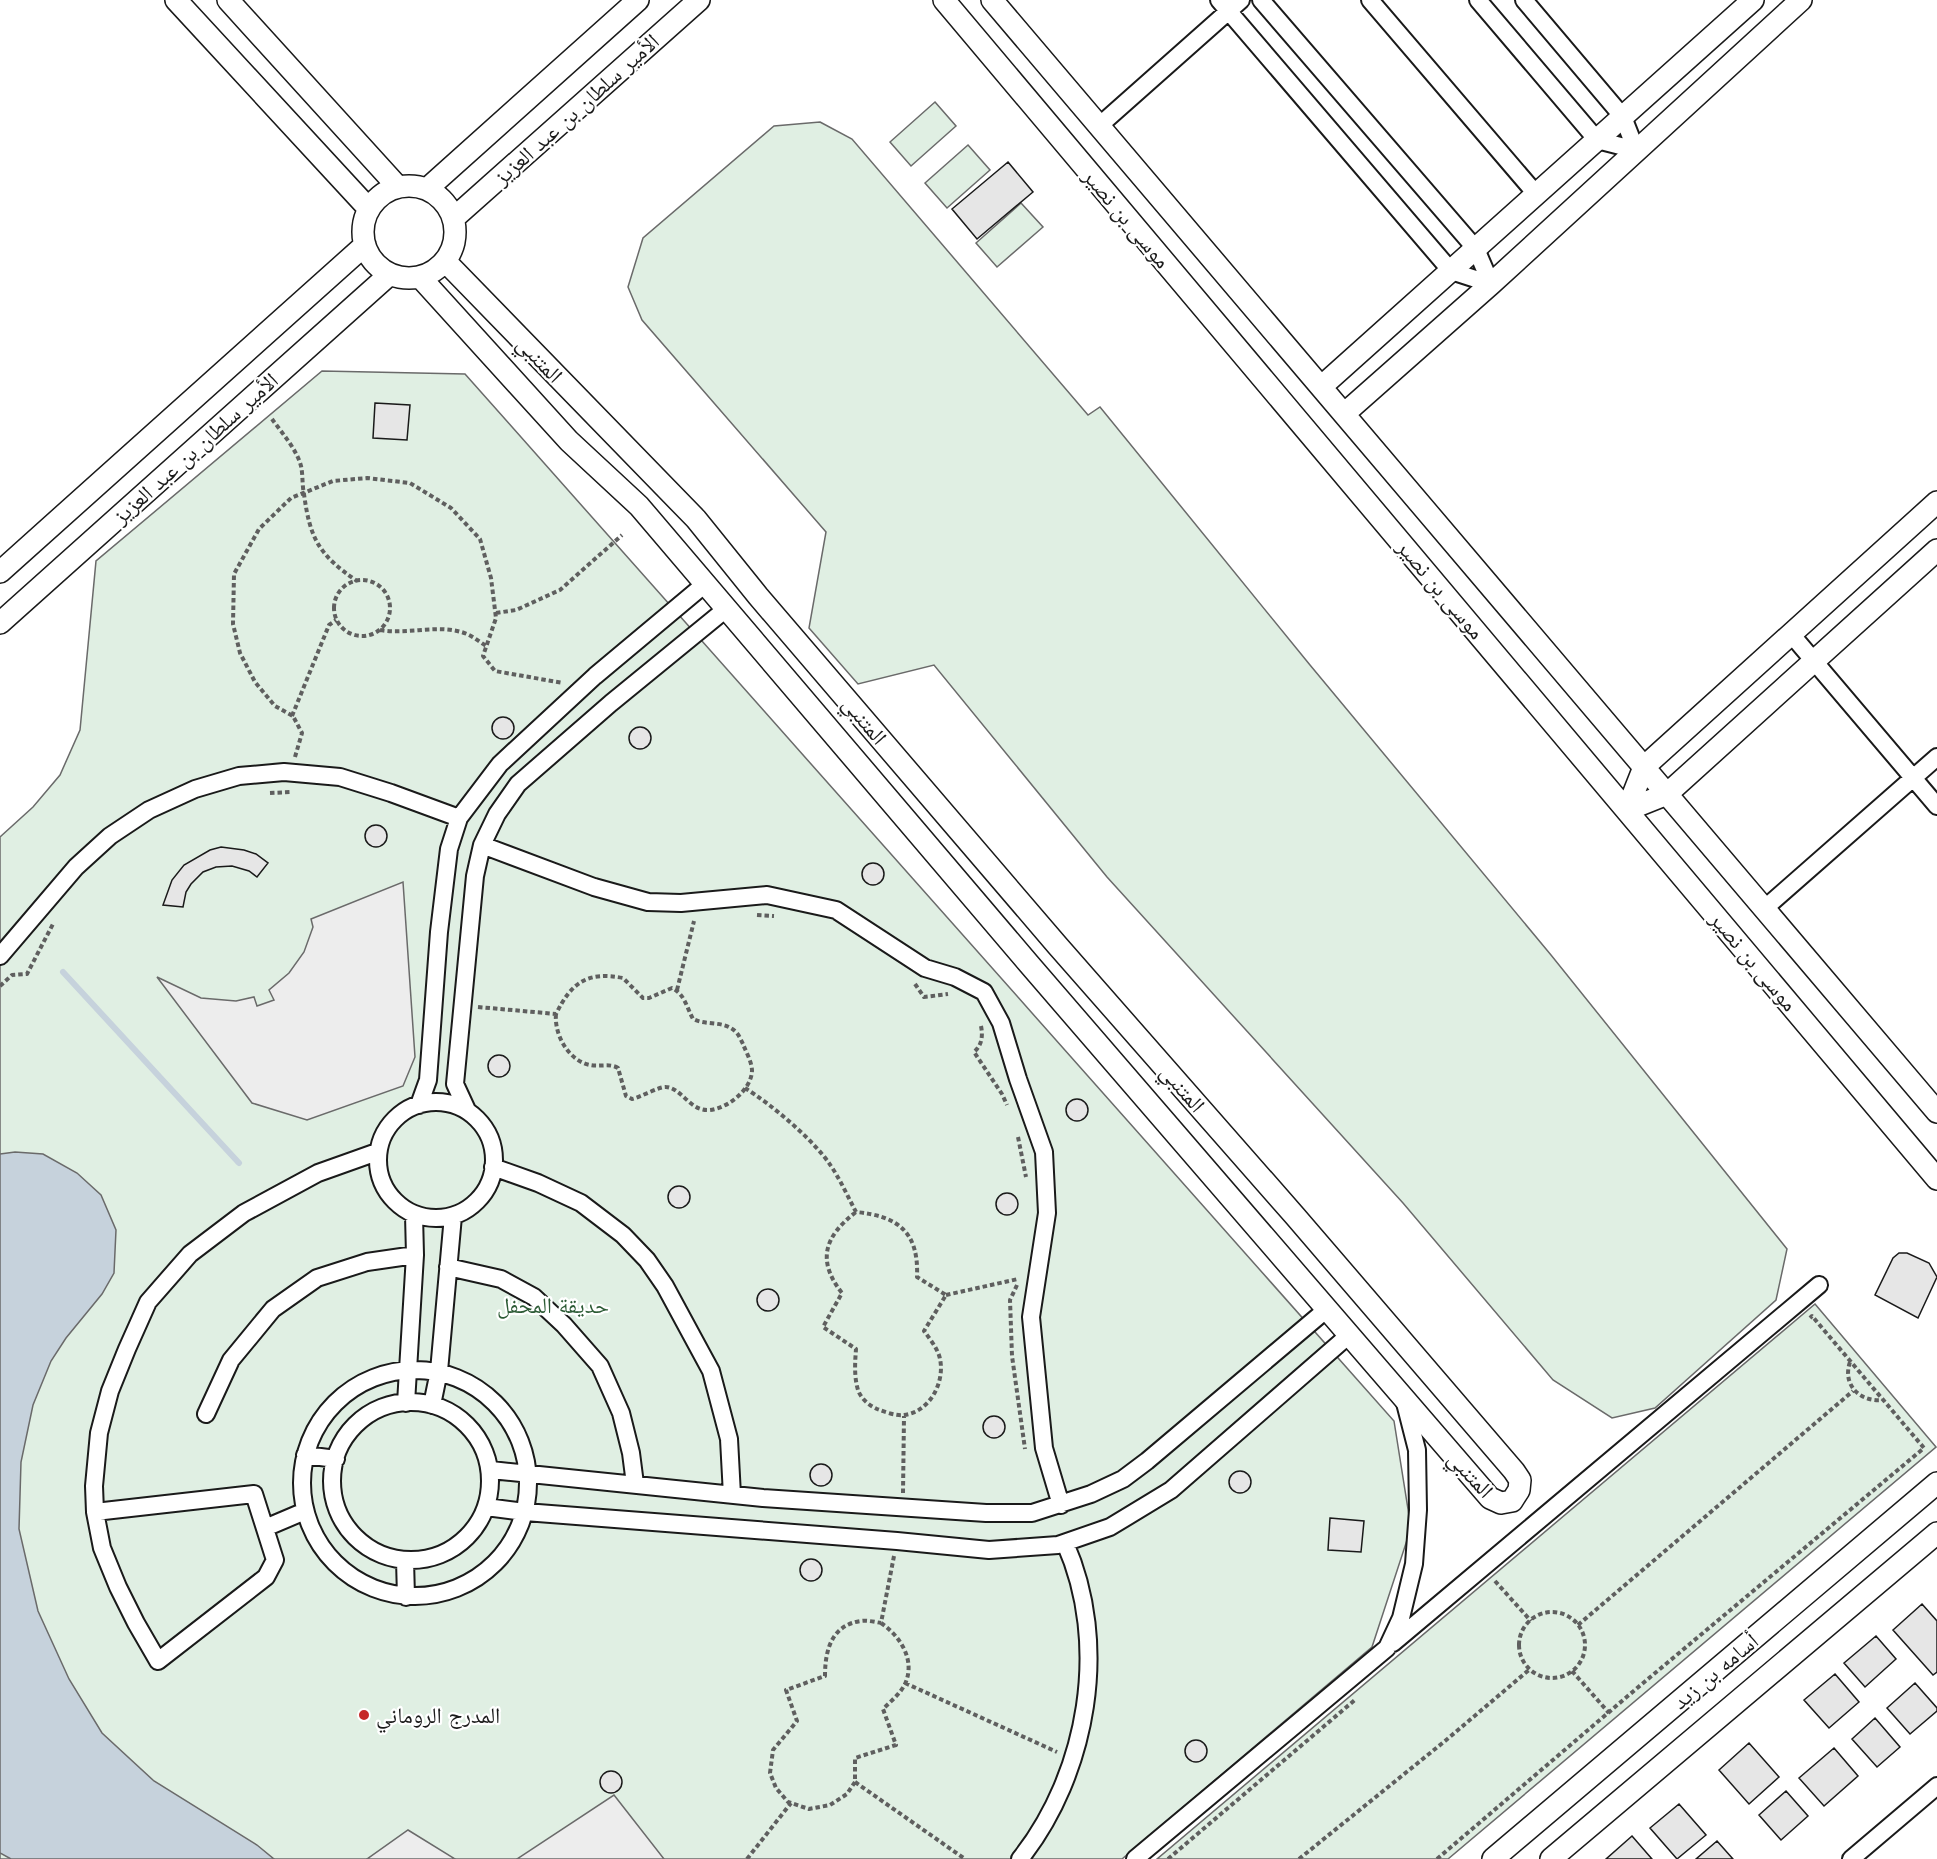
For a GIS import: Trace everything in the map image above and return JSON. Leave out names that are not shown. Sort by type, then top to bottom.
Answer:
[{"type":"street","points":[[176,0],[369,209]]},
{"type":"street","points":[[228,0],[398,187]]},
{"type":"street","name":"الأمير سلطان بن عبد العزيز","points":[[427,189],[638,0]]},
{"type":"street","name":"الأمير سلطان بن عبد العزيز","points":[[454,218],[699,0]]},
{"type":"street","name":"موسى بن نصير","points":[[944,0],[1937,1179]]},
{"type":"street","points":[[1261,0],[1476,249],[1491,284]]},
{"type":"street","points":[[1370,0],[1536,195]]},
{"type":"street","points":[[1478,0],[1597,140],[1636,150]]},
{"type":"street","points":[[1524,0],[1623,117],[1636,150]]},
{"type":"street","points":[[1344,414],[1491,284],[1636,150],[1777,9],[1801,0]]},
{"type":"street","points":[[1321,387],[1623,117],[1747,2],[1777,9]]},
{"type":"street","name":"موسى بن نصير","points":[[999,3],[1099,126],[1937,1112]]},
{"type":"street","points":[[1099,126],[1229,4],[1451,271],[1491,284]]},
{"type":"street","points":[[407,185],[427,189],[447,204],[454,218],[456,233],[453,248],[445,261],[434,271],[420,277],[404,278],[390,274],[377,265],[368,253],[363,238],[363,223],[369,209],[379,197],[398,187],[407,185]]},
{"type":"street","name":"الأمير سلطان بن عبد العزيز","points":[[0,572],[365,244]]},
{"type":"street","name":"المتنبي","points":[[420,277],[569,441],[639,506],[1490,1498],[1501,1503],[1512,1501],[1519,1490],[1520,1480],[1514,1471],[1277,1195],[1057,945],[758,596],[696,519],[445,261]]},
{"type":"street","name":"الأمير سلطان بن عبد العزيز","points":[[0,623],[390,274]]},
{"type":"street","points":[[1628,810],[1644,767],[1937,502]]},
{"type":"street","points":[[1628,810],[1667,794],[1937,550]]},
{"type":"street","points":[[419,1105],[428,1080],[439,932],[449,849],[459,818],[500,764],[584,687],[705,584]]},
{"type":"street","points":[[467,1110],[455,1084],[475,876],[482,845],[497,814],[518,784],[611,703],[726,609]]},
{"type":"street","points":[[1791,634],[1937,806]]},
{"type":"street","points":[[1764,909],[1937,757]]},
{"type":"street","points":[[0,956],[76,867],[110,836],[149,810],[195,789],[239,776],[284,772],[340,777],[459,818]]},
{"type":"street","points":[[482,845],[594,887],[648,902],[681,903],[767,895],[836,910],[925,968],[955,977],[984,992],[1001,1023],[1044,1152],[1047,1213],[1031,1317],[1044,1448],[1061,1506]]},
{"type":"street","points":[[430,1102],[449,1103],[467,1110],[482,1123],[491,1139],[495,1158],[492,1177],[484,1194],[470,1208],[453,1216],[434,1219],[414,1215],[397,1205],[385,1190],[378,1172],[377,1152],[383,1133],[395,1118],[412,1106],[430,1102]]},
{"type":"street","points":[[95,1512],[254,1494],[275,1560],[266,1577],[158,1661],[118,1587],[102,1548],[95,1512],[94,1486],[99,1433],[110,1391],[148,1302],[190,1254],[244,1213],[318,1173],[377,1152]]},
{"type":"street","points":[[493,1167],[538,1183],[581,1203],[623,1235],[659,1277],[711,1371],[729,1439],[732,1495]]},
{"type":"street","points":[[406,1403],[416,1254],[414,1215]]},
{"type":"street","points":[[432,1405],[438,1371],[453,1216]]},
{"type":"street","points":[[206,1414],[231,1360],[273,1309],[317,1278],[367,1262],[416,1254]]},
{"type":"street","points":[[448,1267],[501,1279],[534,1297],[564,1325],[600,1366],[621,1413],[631,1453],[635,1484]]},
{"type":"street","points":[[1135,1859],[1819,1285]]},
{"type":"street","points":[[491,1470],[529,1472],[732,1495],[986,1513],[1032,1513],[1061,1506],[1123,1479],[1327,1309]]},
{"type":"street","points":[[486,1506],[525,1512],[989,1550],[1058,1545],[1110,1527],[1171,1490],[1349,1335]]},
{"type":"street","points":[[409,1370],[438,1371],[472,1384],[501,1407],[520,1437],[529,1472],[525,1512],[508,1548],[481,1576],[445,1593],[406,1597],[367,1587],[335,1565],[311,1533],[301,1498],[302,1462],[315,1428],[337,1400],[367,1379],[409,1370]]},
{"type":"street","points":[[1387,1648],[1401,1618],[1414,1564],[1418,1510],[1417,1450],[1404,1398]]},
{"type":"street","points":[[421,1402],[432,1405],[446,1409],[467,1424],[483,1445],[491,1470],[490,1496],[481,1521],[463,1542],[440,1555],[414,1561],[388,1557],[364,1546],[345,1526],[334,1502],[332,1476],[338,1451],[351,1429],[371,1413],[395,1403],[421,1402]]},
{"type":"street","points":[[305,1455],[336,1460]]},
{"type":"street","name":"أسامه بن زيد","points":[[1493,1859],[1937,1483]]},
{"type":"street","points":[[265,1528],[305,1511]]},
{"type":"street","name":"أسامه بن زيد","points":[[1551,1859],[1937,1533]]},
{"type":"street","points":[[1020,1859],[1038,1836],[1058,1799],[1076,1752],[1087,1689],[1088,1645],[1084,1608],[1076,1568],[1065,1543]]},
{"type":"street","points":[[405,1560],[406,1597]]},
{"type":"street","points":[[1851,1859],[1937,1787]]},
{"type":"path","points":[[272,419],[300,464],[303,493],[311,530],[318,546],[328,560],[357,581]]},
{"type":"path","points":[[284,772],[296,756],[302,734],[292,716],[275,706],[255,682],[240,653],[233,624],[234,574],[259,529],[291,498],[333,481],[367,478],[410,483],[451,508],[480,539],[491,578],[496,618],[483,657],[495,671],[584,687]]},
{"type":"path","points":[[496,613],[516,610],[560,590],[622,535]]},
{"type":"path","points":[[369,580],[377,584],[388,597],[391,607],[389,617],[379,630],[369,636],[350,633],[336,620],[334,611],[338,594],[344,587],[357,581],[369,580]]},
{"type":"path","points":[[292,716],[328,625],[336,620]]},
{"type":"path","points":[[379,630],[392,633],[445,630],[467,634],[488,647]]},
{"type":"path","points":[[261,793],[294,792]]},
{"type":"path","points":[[754,914],[777,916]]},
{"type":"path","points":[[0,986],[12,975],[27,974],[56,918]]},
{"type":"path","points":[[688,919],[694,921],[705,918]]},
{"type":"path","points":[[677,990],[694,921]]},
{"type":"path","points":[[613,976],[623,978],[643,998],[649,998],[672,987],[677,990],[693,1019],[706,1024],[721,1024],[738,1033],[752,1070],[745,1088],[731,1102],[716,1109],[698,1108],[675,1090],[667,1087],[657,1088],[641,1097],[629,1098],[620,1081],[618,1068],[592,1066],[578,1062],[570,1053],[558,1031],[556,1014],[570,989],[591,978],[613,976]]},
{"type":"path","points":[[910,980],[916,984],[924,997],[951,993]]},
{"type":"path","points":[[462,1006],[556,1014]]},
{"type":"path","points":[[981,1022],[983,1035],[980,1047],[974,1052],[1002,1094],[1010,1113]]},
{"type":"path","points":[[745,1088],[790,1122],[831,1165],[856,1212]]},
{"type":"path","points":[[1017,1131],[1027,1186]]},
{"type":"path","points":[[946,1295],[924,1331],[940,1357],[942,1374],[938,1388],[922,1409],[904,1416],[887,1413],[870,1406],[858,1392],[855,1370],[856,1349],[823,1327],[842,1293],[832,1281],[826,1263],[827,1247],[840,1225],[856,1212],[875,1214],[900,1225],[917,1256],[917,1277],[946,1295],[1018,1279]]},
{"type":"path","points":[[1020,1273],[1010,1300],[1012,1356],[1027,1455]]},
{"type":"path","points":[[1437,1859],[1924,1448],[1812,1316]]},
{"type":"path","points":[[1850,1361],[1849,1380],[1853,1391],[1873,1401],[1883,1400]]},
{"type":"path","points":[[1578,1625],[1853,1391]]},
{"type":"path","points":[[903,1507],[904,1416]]},
{"type":"path","points":[[881,1623],[897,1541]]},
{"type":"path","points":[[1495,1581],[1531,1621]]},
{"type":"path","points":[[1554,1612],[1565,1615],[1578,1625],[1585,1640],[1585,1651],[1581,1661],[1572,1671],[1554,1678],[1543,1677],[1530,1669],[1521,1656],[1519,1645],[1521,1635],[1531,1621],[1543,1613],[1554,1612]]},
{"type":"path","points":[[861,1621],[881,1623],[902,1641],[909,1669],[905,1683],[898,1695],[883,1709],[896,1745],[855,1758],[855,1782],[847,1794],[830,1805],[809,1809],[788,1802],[776,1788],[770,1773],[773,1750],[797,1721],[786,1690],[825,1676],[825,1657],[832,1638],[846,1627],[861,1621]]},
{"type":"path","points":[[1299,1859],[1530,1669]]},
{"type":"path","points":[[1572,1671],[1609,1713]]},
{"type":"path","points":[[905,1683],[1059,1753]]},
{"type":"path","points":[[1057,1761],[1061,1743]]},
{"type":"path","points":[[855,1782],[964,1859]]},
{"type":"path","points":[[747,1859],[792,1803]]},
{"type":"green space","points":[[935,102],[956,126],[911,166],[890,142]]},
{"type":"green space","points":[[820,122],[852,139],[1088,415],[1100,407],[1310,665],[1551,955],[1787,1249],[1776,1300],[1655,1408],[1612,1418],[1553,1380],[1403,1203],[1107,877],[934,665],[858,684],[809,628],[826,532],[642,320],[628,287],[643,238],[774,126]]},
{"type":"green space","points":[[968,145],[990,170],[947,208],[925,183]]},
{"type":"green space","points":[[1021,203],[1043,227],[997,267],[976,243]]},
{"type":"green space","name":"حديقة المحفل","points":[[322,371],[465,374],[1394,1421],[1411,1528],[1372,1647],[1122,1859],[0,1859],[0,837],[33,807],[60,775],[80,730],[96,561]]},
{"type":"green space","points":[[1815,1304],[1936,1447],[1448,1859],[1157,1859]]},
{"type":"shaded area","points":[[403,882],[415,1057],[403,1086],[307,1120],[252,1103],[157,977],[201,998],[236,1001],[254,997],[257,1006],[274,1000],[269,990],[289,973],[304,952],[313,927],[311,919]]},
{"type":"shaded area","points":[[15,1152],[43,1154],[77,1173],[101,1195],[116,1230],[114,1273],[102,1294],[66,1338],[51,1361],[33,1405],[21,1462],[19,1529],[38,1611],[69,1679],[102,1733],[154,1781],[257,1845],[274,1859],[11,1859],[0,1853],[0,1154]]},
{"type":"shaded area","points":[[614,1795],[664,1859],[517,1859]]},
{"type":"shaded area","points":[[408,1830],[455,1859],[367,1859]]},
{"type":"building","points":[[1008,162],[1033,192],[977,239],[952,209]]},
{"type":"building","points":[[375,403],[410,405],[407,440],[373,438]]},
{"type":"building","points":[[503,717],[511,720],[514,728],[511,736],[503,739],[495,736],[492,728],[495,720]]},
{"type":"building","points":[[640,727],[648,730],[651,738],[648,746],[640,749],[632,746],[629,738],[632,730]]},
{"type":"building","points":[[376,825],[384,828],[387,836],[384,844],[376,847],[368,844],[365,836],[368,828]]},
{"type":"building","points":[[221,847],[256,854],[268,863],[257,877],[249,871],[232,866],[216,867],[203,872],[186,892],[183,907],[163,905],[172,880],[184,865],[210,850]]},
{"type":"building","points":[[873,863],[881,866],[884,874],[881,882],[873,885],[865,882],[862,874],[865,866]]},
{"type":"building","points":[[499,1055],[507,1058],[510,1066],[507,1074],[499,1077],[491,1074],[488,1066],[491,1058]]},
{"type":"building","points":[[1077,1099],[1085,1102],[1088,1110],[1085,1118],[1077,1121],[1069,1118],[1066,1110],[1069,1102]]},
{"type":"building","points":[[679,1186],[687,1189],[690,1197],[687,1205],[679,1208],[671,1205],[668,1197],[671,1189]]},
{"type":"building","points":[[1007,1193],[1015,1196],[1018,1204],[1015,1212],[1007,1215],[999,1212],[996,1204],[999,1196]]},
{"type":"building","points":[[1899,1253],[1907,1253],[1929,1263],[1937,1277],[1918,1318],[1875,1295],[1893,1258]]},
{"type":"building","points":[[768,1289],[776,1292],[779,1300],[776,1308],[768,1311],[760,1308],[757,1300],[760,1292]]},
{"type":"building","points":[[994,1416],[1002,1419],[1005,1427],[1002,1435],[994,1438],[986,1435],[983,1427],[986,1419]]},
{"type":"building","points":[[821,1464],[829,1467],[832,1475],[829,1483],[821,1486],[813,1483],[810,1475],[813,1467]]},
{"type":"building","points":[[1240,1471],[1248,1474],[1251,1482],[1248,1490],[1240,1493],[1232,1490],[1229,1482],[1232,1474]]},
{"type":"building","points":[[1330,1518],[1364,1521],[1361,1552],[1328,1550]]},
{"type":"building","points":[[811,1559],[819,1562],[822,1570],[819,1578],[811,1581],[803,1578],[800,1570],[803,1562]]},
{"type":"building","points":[[1922,1604],[1937,1621],[1937,1672],[1933,1675],[1893,1630]]},
{"type":"building","points":[[1876,1636],[1896,1659],[1865,1687],[1844,1663]]},
{"type":"building","points":[[1835,1674],[1859,1702],[1829,1728],[1804,1700]]},
{"type":"building","points":[[1915,1683],[1937,1708],[1937,1711],[1910,1734],[1887,1708]]},
{"type":"building","points":[[1875,1718],[1900,1747],[1877,1767],[1852,1739]]},
{"type":"building","points":[[1196,1740],[1204,1743],[1207,1751],[1204,1759],[1196,1762],[1188,1759],[1185,1751],[1188,1743]]},
{"type":"building","points":[[1749,1743],[1779,1777],[1749,1804],[1719,1770]]},
{"type":"building","points":[[1834,1748],[1858,1776],[1824,1806],[1799,1778]]},
{"type":"building","points":[[611,1771],[619,1774],[622,1782],[619,1790],[611,1793],[603,1790],[600,1782],[603,1774]]},
{"type":"building","points":[[1786,1791],[1808,1816],[1781,1840],[1759,1815]]},
{"type":"building","points":[[1679,1804],[1706,1835],[1677,1859],[1650,1828]]},
{"type":"building","points":[[1632,1836],[1652,1859],[1606,1859]]},
{"type":"building","points":[[1717,1841],[1733,1859],[1696,1859]]},
{"type":"waterway","points":[[63,972],[239,1163]]},
{"type":"place","name":"المدرج الروماني","points":[[364,1715]]}]
